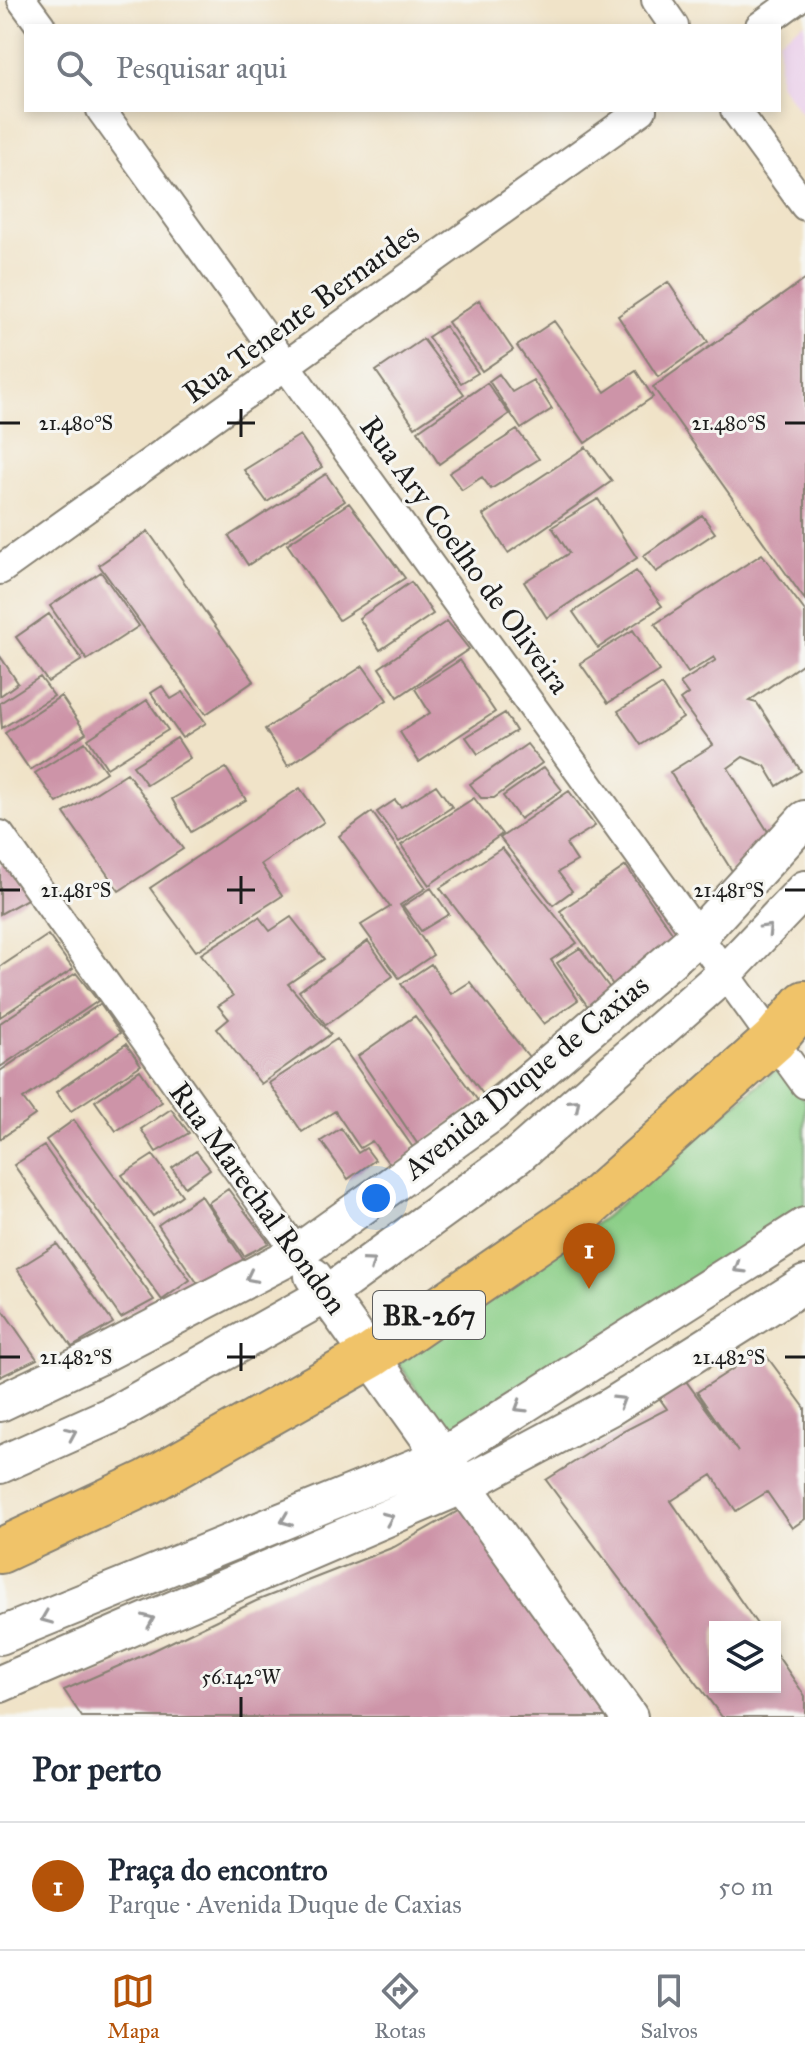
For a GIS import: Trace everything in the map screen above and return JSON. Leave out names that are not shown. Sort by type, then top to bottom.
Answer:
[{"type":"main road","name":"BR-267","points":[[0,1551],[148,1482],[371,1356],[585,1209],[774,1040],[805,1003]]},
{"type":"street","points":[[22,0],[40,24]]},
{"type":"street","points":[[656,0],[673,24]]},
{"type":"street","points":[[763,24],[796,0]]},
{"type":"street","name":"Rua Ary Coelho de Oliveira","points":[[102,112],[805,1084]]},
{"type":"street","name":"Rua Tenente Bernardes","points":[[0,570],[639,112]]},
{"type":"street","points":[[736,112],[805,206]]},
{"type":"street","name":"Avenida Duque de Caxias","points":[[0,1403],[97,1357],[297,1253],[491,1114],[698,936],[805,819]]},
{"type":"street","name":"Rua Marechal Rondon","points":[[0,835],[629,1717]]},
{"type":"street","name":"Avenida Duque de Caxias","points":[[0,1465],[116,1413],[327,1294],[517,1156],[725,973],[805,889]]},
{"type":"street","points":[[0,1636],[443,1456],[805,1226]]},
{"type":"street","points":[[0,1684],[464,1485],[612,1406],[805,1284]]},
{"type":"shaded area","points":[[805,22],[805,119],[781,86],[781,39]]},
{"type":"green space","points":[[780,1066],[805,1100],[805,1207],[448,1435],[398,1363],[606,1216]]},
{"type":"building","points":[[805,279],[805,600],[653,387]]},
{"type":"building","points":[[668,282],[708,342],[658,377],[618,316]]},
{"type":"building","points":[[479,300],[513,350],[482,371],[448,322]]},
{"type":"building","points":[[554,321],[605,392],[636,371],[653,397],[585,443],[517,346]]},
{"type":"building","points":[[445,326],[478,373],[461,383],[428,337]]},
{"type":"building","points":[[423,339],[464,394],[415,427],[376,371]]},
{"type":"building","points":[[499,374],[512,392],[533,380],[552,409],[521,429],[489,381]]},
{"type":"building","points":[[487,383],[509,414],[439,464],[418,431]]},
{"type":"building","points":[[517,430],[539,459],[491,489],[482,477],[462,490],[449,473]]},
{"type":"building","points":[[300,435],[322,467],[267,502],[244,470]]},
{"type":"building","points":[[586,447],[612,481],[508,553],[483,515]]},
{"type":"building","points":[[326,474],[345,501],[248,565],[229,536]]},
{"type":"building","points":[[598,499],[637,558],[547,618],[524,582],[569,553],[552,527]]},
{"type":"building","points":[[349,503],[405,578],[339,620],[287,544]]},
{"type":"building","points":[[702,515],[715,533],[656,572],[643,556]]},
{"type":"building","points":[[148,531],[254,681],[206,714],[99,565]]},
{"type":"building","points":[[762,554],[805,611],[805,662],[749,701],[757,703],[801,771],[777,786],[765,766],[743,757],[728,768],[772,838],[732,871],[670,772],[713,745],[680,700],[688,694],[680,683],[716,660],[714,657],[688,673],[655,624]]},
{"type":"building","points":[[636,571],[662,606],[598,648],[573,612]]},
{"type":"building","points":[[101,572],[139,626],[87,660],[50,606]]},
{"type":"building","points":[[411,582],[433,614],[380,650],[359,618]]},
{"type":"building","points":[[49,614],[82,660],[48,682],[16,637]]},
{"type":"building","points":[[447,621],[469,649],[398,697],[379,668]]},
{"type":"building","points":[[633,630],[659,671],[608,703],[580,663]]},
{"type":"building","points":[[0,656],[18,683],[0,696]]},
{"type":"building","points":[[460,660],[495,712],[419,762],[400,732],[430,713],[415,689]]},
{"type":"building","points":[[363,666],[387,700],[288,766],[265,729]]},
{"type":"building","points":[[40,677],[54,696],[2,728],[0,703]]},
{"type":"building","points":[[661,685],[683,718],[641,745],[618,711]]},
{"type":"building","points":[[162,686],[171,699],[183,692],[206,723],[182,738],[151,693]]},
{"type":"building","points":[[61,696],[86,733],[30,770],[5,733]]},
{"type":"building","points":[[147,700],[168,730],[107,768],[88,739]]},
{"type":"building","points":[[505,713],[516,731],[478,754],[466,737]]},
{"type":"building","points":[[177,738],[190,758],[147,785],[133,766]]},
{"type":"building","points":[[85,742],[106,772],[57,803],[35,773]]},
{"type":"building","points":[[527,744],[542,763],[494,798],[481,798],[470,784]]},
{"type":"building","points":[[544,767],[562,790],[520,819],[503,796]]},
{"type":"building","points":[[226,768],[246,800],[191,832],[172,799]]},
{"type":"building","points":[[127,773],[183,849],[119,891],[64,813]]},
{"type":"building","points":[[436,785],[452,807],[399,842],[377,812],[395,800],[401,807]]},
{"type":"building","points":[[300,788],[324,822],[261,864],[282,896],[196,951],[150,888]]},
{"type":"building","points":[[569,791],[595,826],[566,844],[577,861],[558,872],[572,891],[553,905],[500,838]]},
{"type":"building","points":[[474,798],[502,834],[429,885],[401,845]]},
{"type":"building","points":[[372,812],[426,888],[400,905],[433,955],[399,978],[361,925],[390,907],[339,836]]},
{"type":"building","points":[[502,848],[577,943],[551,960],[578,1000],[544,1024],[440,888]]},
{"type":"building","points":[[5,861],[31,897],[0,914],[0,864]]},
{"type":"building","points":[[626,866],[679,942],[616,989],[560,911]]},
{"type":"building","points":[[431,888],[449,914],[421,931],[403,906]]},
{"type":"building","points":[[259,917],[270,931],[291,917],[324,959],[288,984],[331,1034],[261,1084],[217,1029],[229,1019],[218,1006],[233,996],[201,954]]},
{"type":"building","points":[[48,935],[73,969],[0,1017],[0,967]]},
{"type":"building","points":[[368,941],[393,976],[326,1025],[299,991]]},
{"type":"building","points":[[580,948],[612,991],[589,1008],[557,963]]},
{"type":"building","points":[[431,964],[451,994],[470,982],[529,1057],[483,1094],[401,984]]},
{"type":"building","points":[[76,973],[98,1001],[0,1067],[0,1023]]},
{"type":"building","points":[[100,1004],[120,1033],[23,1099],[35,1115],[0,1139],[0,1071]]},
{"type":"building","points":[[415,1016],[479,1102],[419,1146],[358,1056]]},
{"type":"building","points":[[337,1039],[416,1152],[392,1168],[372,1141],[360,1148],[335,1111],[302,1132],[269,1083]]},
{"type":"building","points":[[126,1044],[141,1065],[71,1111],[56,1092]]},
{"type":"building","points":[[140,1070],[162,1102],[116,1131],[95,1101]]},
{"type":"building","points":[[171,1109],[189,1133],[156,1152],[141,1129]]},
{"type":"building","points":[[74,1120],[190,1280],[162,1300],[46,1140]]},
{"type":"building","points":[[341,1128],[358,1153],[366,1148],[375,1160],[348,1179],[321,1141]]},
{"type":"building","points":[[44,1146],[154,1300],[121,1318],[14,1165]]},
{"type":"building","points":[[196,1151],[210,1169],[185,1187],[172,1168]]},
{"type":"building","points":[[153,1155],[182,1195],[153,1216],[122,1175]]},
{"type":"building","points":[[228,1189],[269,1243],[244,1256],[208,1203]]},
{"type":"building","points":[[201,1195],[245,1262],[200,1287],[158,1225]]},
{"type":"building","points":[[57,1244],[113,1323],[72,1347],[17,1269]]},
{"type":"building","points":[[0,1306],[37,1359],[0,1377]]},
{"type":"building","points":[[762,1350],[805,1408],[805,1519],[792,1528],[767,1492],[736,1511],[712,1475],[671,1501],[755,1621],[709,1621],[709,1693],[781,1693],[781,1661],[805,1696],[805,1717],[722,1717],[546,1480],[620,1433],[667,1409],[655,1392],[680,1373],[738,1452],[697,1392]]},
{"type":"building","points":[[467,1506],[616,1717],[82,1717],[64,1690],[256,1601],[394,1547]]},
{"type":"place","name":"Praça do encontro","points":[[589,1289]]}]
